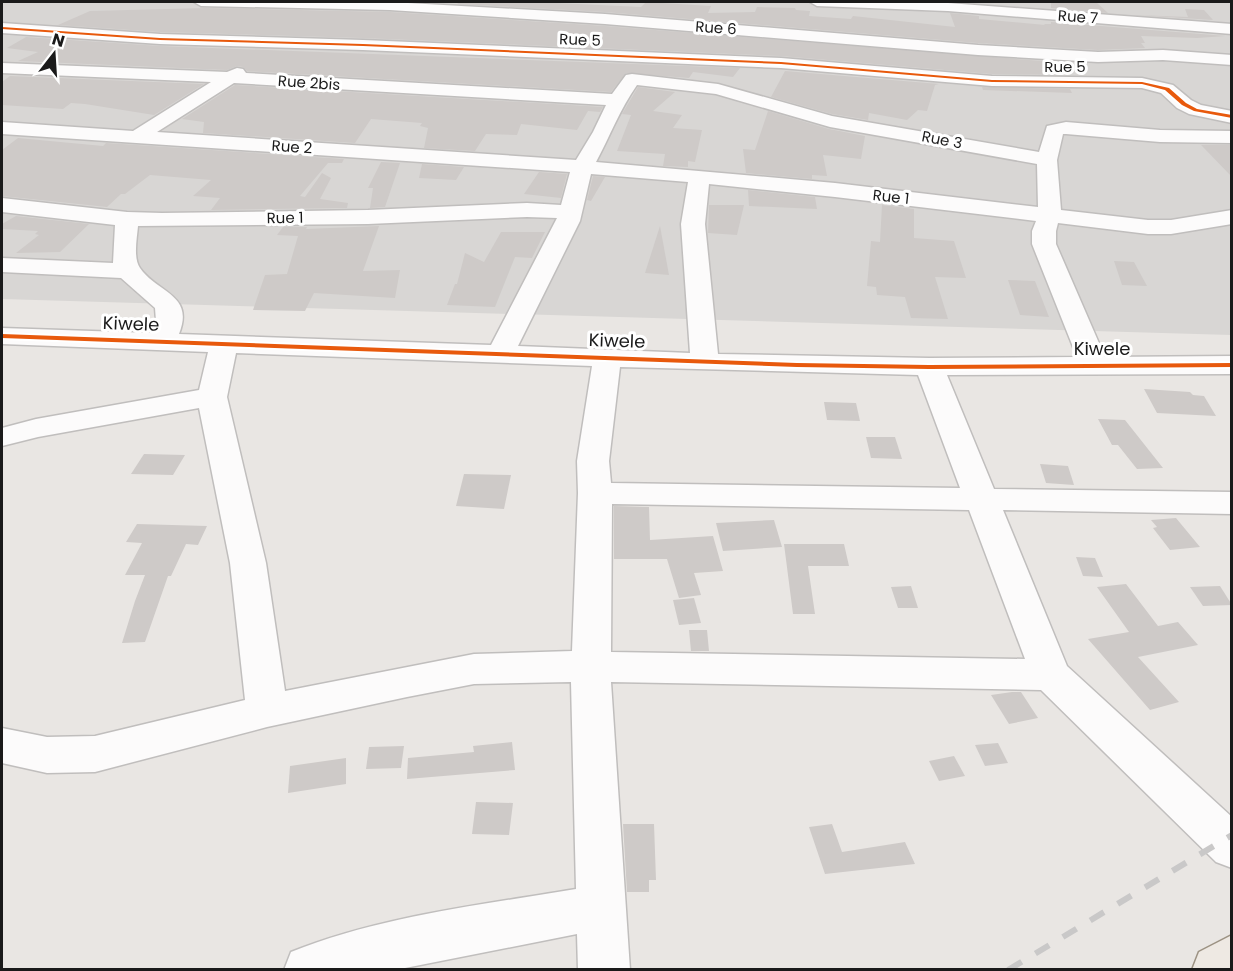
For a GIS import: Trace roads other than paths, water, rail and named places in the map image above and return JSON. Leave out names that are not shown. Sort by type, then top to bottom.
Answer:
[{"type":"main road","points":[[1217,969],[1232,960]]},
{"type":"street","name":"Rue 6","points":[[201,2],[319,3],[521,13],[978,50],[1082,56],[1163,55],[1232,60]]},
{"type":"street","name":"Rue 7","points":[[816,2],[1011,7],[1232,29]]},
{"type":"street","points":[[137,137],[232,77],[319,3]]},
{"type":"street","points":[[500,354],[559,239],[570,212],[582,167],[603,132],[617,100],[670,25]]},
{"type":"street","name":"Rue 5","points":[[2,28],[151,39],[813,65],[992,81],[1157,85],[1167,89],[1184,104],[1196,110],[1232,117]]},
{"type":"street","points":[[813,65],[848,38]]},
{"type":"street","points":[[1082,56],[1095,82]]},
{"type":"street","name":"Rue 2bis","points":[[2,69],[232,77],[617,100]]},
{"type":"street","name":"Rue 3","points":[[632,79],[718,89],[830,121],[1047,160]]},
{"type":"street","name":"Rue 2","points":[[2,128],[582,167]]},
{"type":"street","points":[[1095,366],[1044,244],[1044,231],[1050,215],[1047,160],[1053,132],[1058,128],[1160,136],[1232,137]]},
{"type":"street","name":"Rue 1","points":[[582,167],[836,190],[1148,227],[1171,227],[1200,221]]},
{"type":"street","points":[[699,178],[693,224],[705,362]]},
{"type":"street","name":"Rue 1","points":[[2,205],[127,219],[368,217],[527,210],[570,212]]},
{"type":"street","points":[[1200,221],[1232,217]]},
{"type":"street","points":[[127,219],[125,260],[129,271],[167,303],[171,310],[171,324],[162,342]]},
{"type":"street","points":[[1200,221],[1232,241]]},
{"type":"street","points":[[2,265],[129,271]]},
{"type":"street","name":"Kiwele","points":[[2,336],[705,362],[929,367],[1232,365]]},
{"type":"street","points":[[224,344],[212,397],[248,563],[267,711]]},
{"type":"street","points":[[604,969],[591,695],[596,493],[592,461],[607,357]]},
{"type":"street","points":[[929,367],[1051,675],[1232,847]]},
{"type":"street","points":[[2,437],[36,428],[212,397]]},
{"type":"street","points":[[596,493],[1232,503]]},
{"type":"street","points":[[2,746],[47,755],[95,754],[267,711],[474,669],[536,666],[1051,675]]},
{"type":"street","points":[[309,969],[404,943],[601,908]]},
{"type":"railway","points":[[1008,970],[1232,835]]}]
